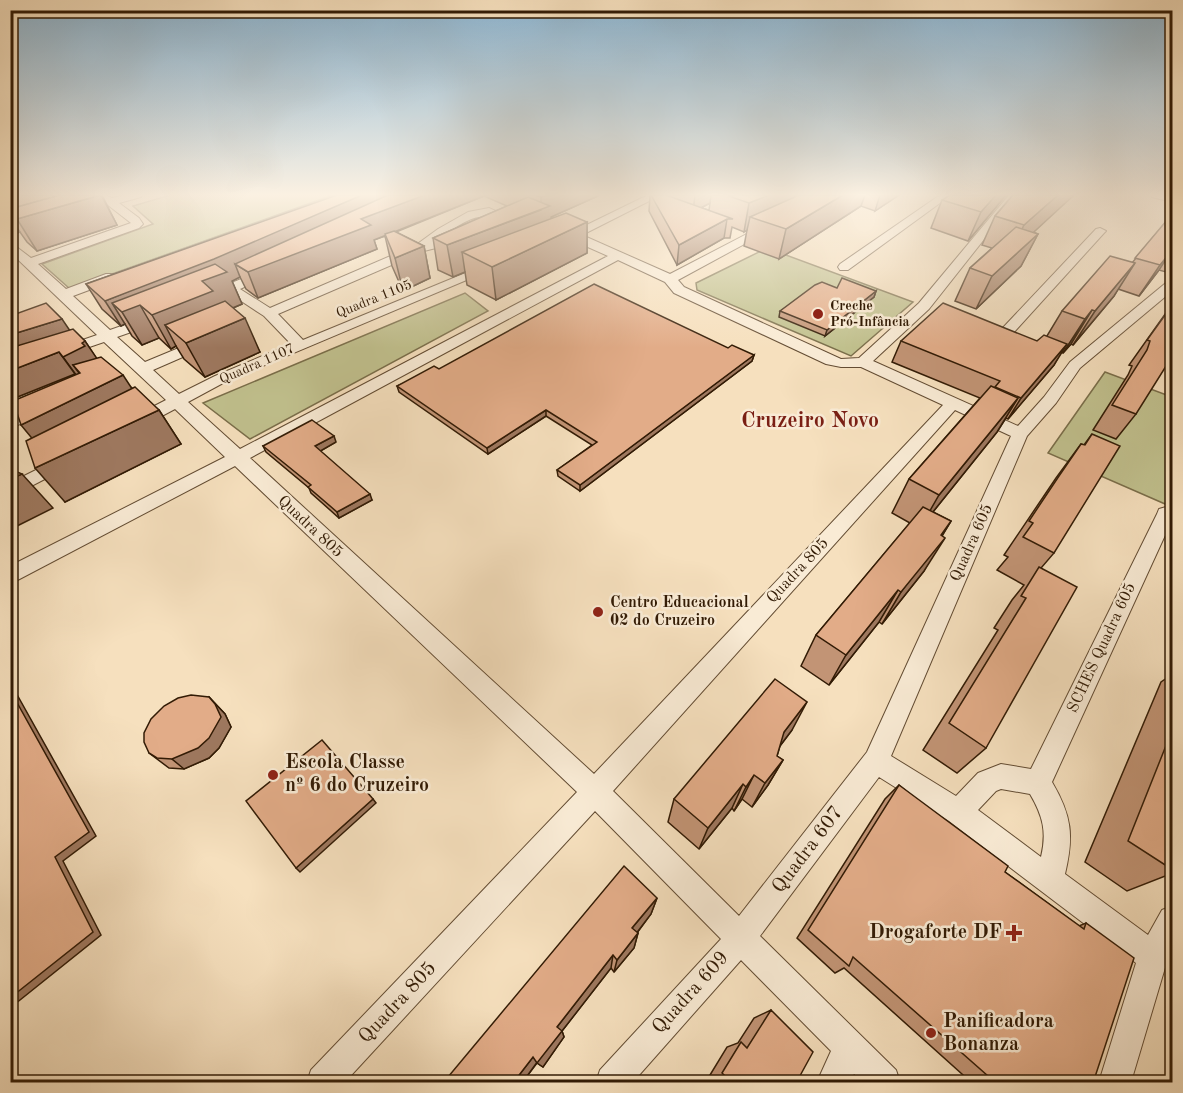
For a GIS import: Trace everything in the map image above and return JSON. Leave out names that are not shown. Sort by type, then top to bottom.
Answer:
[{"type":"street","name":"Quadra 805","points":[[15,246],[63,295],[69,309],[108,338],[136,367],[176,401],[595,792]]},
{"type":"street","points":[[30,263],[78,246]]},
{"type":"street","points":[[269,313],[428,246]]},
{"type":"street","points":[[597,246],[670,279],[680,290],[831,361],[863,362],[1020,434]]},
{"type":"street","points":[[670,279],[723,246]]},
{"type":"street","points":[[844,267],[874,246]]},
{"type":"street","points":[[863,362],[930,308],[975,246]]},
{"type":"street","points":[[1002,336],[1086,246]]},
{"type":"street","points":[[10,576],[618,255]]},
{"type":"street","name":"Quadra 1105","points":[[300,345],[503,263]]},
{"type":"street","points":[[200,301],[282,265]]},
{"type":"street","points":[[63,295],[119,275]]},
{"type":"street","name":"Quadra 605","points":[[876,761],[1020,434],[1050,400],[1069,363],[1173,285]]},
{"type":"street","name":"Quadra 1107","points":[[124,429],[176,401],[300,345],[269,313],[231,289]]},
{"type":"street","points":[[10,370],[108,338],[169,313]]},
{"type":"street","points":[[126,383],[136,367],[215,337]]},
{"type":"street","points":[[10,423],[58,403]]},
{"type":"street","name":"Quadra 805","points":[[323,1083],[953,403]]},
{"type":"street","points":[[10,491],[83,452]]},
{"type":"street","name":"SCHES Quadra 605","points":[[1038,783],[1166,514]]},
{"type":"street","points":[[876,761],[958,812],[1050,878],[1153,957]]},
{"type":"street","name":"Quadra 607","points":[[740,940],[876,761]]},
{"type":"street","points":[[958,812],[987,783],[1001,776],[1038,783],[1054,809],[1059,823],[1060,839],[1050,878]]},
{"type":"street","points":[[595,792],[740,940]]},
{"type":"street","points":[[1115,1083],[1153,957],[1173,920]]},
{"type":"street","name":"Quadra 609","points":[[612,1083],[740,940],[884,1083]]},
{"type":"street","points":[[833,1083],[849,1049]]},
{"type":"green space","points":[[92,246],[190,246],[70,289],[42,264]]},
{"type":"green space","points":[[767,248],[913,302],[851,356],[697,290],[696,283]]},
{"type":"green space","points":[[465,293],[488,311],[250,439],[203,403]]},
{"type":"green space","points":[[1105,372],[1172,397],[1172,507],[1048,453]]},
{"type":"building","points":[[193,246],[244,246],[105,301],[86,284]]},
{"type":"building","points":[[275,246],[316,246],[248,272],[235,264]]},
{"type":"building","points":[[390,246],[424,246],[395,258]]},
{"type":"building","points":[[478,246],[536,246],[492,267],[462,252]]},
{"type":"building","points":[[995,246],[1025,246],[992,276],[970,268]]},
{"type":"building","points":[[1145,246],[1173,246],[1160,265],[1135,258]]},
{"type":"building","points":[[1110,256],[1135,263],[1095,311],[1092,310],[1085,319],[1062,311]]},
{"type":"building","points":[[215,264],[227,272],[202,281],[213,291],[152,315],[140,305],[122,312],[112,303]]},
{"type":"building","points":[[842,278],[876,291],[827,330],[780,311],[815,285],[822,282],[837,288]]},
{"type":"building","points":[[594,284],[728,348],[732,345],[754,355],[580,485],[557,470],[597,442],[546,410],[487,448],[397,386],[434,366],[439,369]]},
{"type":"building","points":[[225,301],[245,318],[186,343],[165,325]]},
{"type":"building","points":[[46,303],[62,319],[10,335],[10,316]]},
{"type":"building","points":[[943,303],[1037,341],[1044,335],[1067,344],[1021,398],[995,387],[1000,381],[901,341]]},
{"type":"building","points":[[1173,304],[1173,355],[1136,414],[1112,405],[1147,350],[1150,341],[1147,340]]},
{"type":"building","points":[[73,329],[85,341],[82,343],[85,346],[63,357],[59,352],[10,371],[10,348]]},
{"type":"building","points":[[101,357],[123,375],[21,425],[13,401],[80,373],[73,365]]},
{"type":"building","points":[[991,386],[1018,398],[939,495],[909,479]]},
{"type":"building","points":[[135,387],[159,410],[35,468],[26,441]]},
{"type":"building","points":[[312,420],[334,436],[315,446],[370,494],[337,512],[308,487],[311,485],[263,446]]},
{"type":"building","points":[[1092,434],[1120,446],[1054,553],[1023,537],[1033,523],[1029,521],[1059,476],[1081,444],[1085,445]]},
{"type":"building","points":[[10,469],[22,474],[10,479]]},
{"type":"building","points":[[923,507],[951,521],[941,535],[945,538],[901,592],[898,590],[846,655],[816,635]]},
{"type":"building","points":[[1039,567],[1077,587],[986,748],[949,723],[1026,598],[1021,596]]},
{"type":"building","points":[[775,679],[807,702],[784,732],[777,756],[783,760],[765,783],[754,775],[746,787],[743,784],[708,828],[674,799]]},
{"type":"building","points":[[10,690],[89,832],[55,857],[93,932],[10,998]]},
{"type":"building","points":[[191,695],[209,697],[221,717],[209,738],[198,748],[172,759],[157,758],[149,753],[144,742],[144,733],[151,719],[164,706],[178,698]]},
{"type":"building","points":[[1173,728],[1173,870],[1128,841]]},
{"type":"building","points":[[322,740],[373,799],[296,868],[246,801]]},
{"type":"building","points":[[899,785],[1008,866],[1005,872],[1084,929],[1086,923],[1134,958],[1093,1083],[996,1083],[853,957],[849,966],[808,930]]},
{"type":"building","points":[[624,866],[657,898],[632,928],[638,933],[617,960],[613,955],[557,1027],[562,1031],[537,1063],[533,1057],[513,1083],[443,1083]]},
{"type":"building","points":[[771,1010],[813,1052],[796,1083],[726,1083],[728,1079],[722,1073],[741,1042],[747,1048]]},
{"type":"place","name":"Creche Pró-Infância","points":[[818,314]]},
{"type":"place","name":"Centro Educacional 02 do Cruzeiro","points":[[598,612]]},
{"type":"place","name":"Escola Classe nº 6 do Cruzeiro","points":[[273,775]]},
{"type":"place","name":"Drogaforte DF","points":[[1014,933]]},
{"type":"place","name":"Panificadora Bonanza","points":[[931,1033]]},
{"type":"district","name":"Cruzeiro Novo","points":[[810,421]]}]
